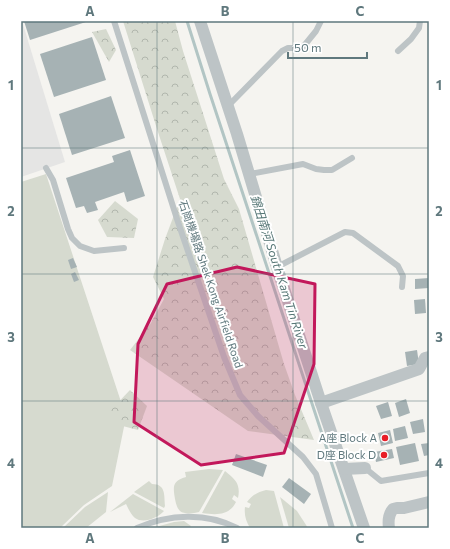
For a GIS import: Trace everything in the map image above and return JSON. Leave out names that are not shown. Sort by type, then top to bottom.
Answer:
[{"type":"street","points":[[200,21],[250,174],[277,267],[320,403],[364,528]]},
{"type":"street","points":[[320,403],[419,369],[425,358],[429,357]]},
{"type":"street","points":[[344,470],[365,468]]},
{"type":"street","points":[[389,528],[388,519],[393,509],[429,502]]},
{"type":"lane","name":"石崗機場路 Shek Kong Airfield Road","points":[[114,21],[177,219],[224,356],[240,395],[258,416],[303,457],[316,474],[332,528]]},
{"type":"lane","points":[[228,106],[282,50],[303,47],[316,31],[321,21]]},
{"type":"lane","points":[[398,51],[411,39],[419,28],[420,21]]},
{"type":"lane","points":[[250,174],[303,164],[316,169],[332,170],[352,158]]},
{"type":"lane","points":[[46,168],[53,180],[72,238],[80,246],[94,251],[124,248]]},
{"type":"lane","points":[[277,267],[345,232],[354,233],[398,266],[403,276],[402,287]]},
{"type":"lane","points":[[365,468],[381,481],[429,473]]},
{"type":"lane","points":[[137,528],[151,522],[192,516],[220,521],[237,528]]},
{"type":"highlighted area","points":[[237,267],[315,284],[314,364],[284,453],[201,465],[134,422],[138,344],[167,284]]},
{"type":"shaded area","points":[[21,21],[65,162],[21,177]]},
{"type":"green space","points":[[123,21],[175,21],[183,51],[224,179],[239,209],[284,364],[314,440],[248,431],[130,350],[151,323],[164,299],[153,277],[180,199]]},
{"type":"green space","points":[[106,29],[116,50],[109,62],[92,32]]},
{"type":"green space","points":[[46,174],[126,417],[112,486],[84,505],[60,528],[21,528],[21,182]]},
{"type":"green space","points":[[115,201],[138,219],[134,238],[107,237],[98,220]]},
{"type":"green space","points":[[130,390],[147,406],[138,430],[111,423],[109,412]]},
{"type":"green space","points":[[209,469],[223,470],[199,512],[187,513],[180,511],[174,495],[174,485],[178,480],[186,477],[185,472]]},
{"type":"green space","points":[[225,471],[238,485],[238,498],[234,495],[232,499],[236,502],[230,510],[222,514],[202,513]]},
{"type":"green space","points":[[149,481],[152,484],[157,484],[162,488],[165,498],[164,508],[134,492]]},
{"type":"green space","points":[[266,490],[274,491],[284,528],[250,528],[247,523],[245,507],[249,508],[251,504],[247,502],[255,494]]},
{"type":"green space","points":[[108,492],[106,512],[86,528],[63,528],[85,507]]},
{"type":"green space","points":[[133,494],[164,511],[154,518],[146,520],[138,520],[135,518],[126,504],[110,512]]},
{"type":"green space","points":[[280,497],[297,511],[308,528],[289,528]]},
{"type":"green space","points":[[184,521],[191,526],[190,528],[152,528],[174,522]]},
{"type":"building","points":[[24,21],[89,21],[30,40]]},
{"type":"building","points":[[92,37],[106,80],[54,97],[40,54]]},
{"type":"building","points":[[111,96],[125,138],[72,155],[59,114]]},
{"type":"building","points":[[130,150],[145,196],[127,202],[124,192],[95,202],[98,210],[87,213],[84,206],[76,208],[66,178],[114,162],[112,156]]},
{"type":"building","points":[[73,258],[77,267],[71,269],[68,260]]},
{"type":"building","points":[[75,272],[79,280],[74,282],[71,274]]},
{"type":"building","points":[[429,278],[429,288],[415,289],[415,279]]},
{"type":"building","points":[[425,299],[426,313],[415,314],[414,300]]},
{"type":"building","points":[[417,350],[419,364],[407,366],[405,352]]},
{"type":"building","points":[[406,399],[410,413],[399,417],[395,403]]},
{"type":"building","points":[[388,402],[392,416],[381,419],[376,406]]},
{"type":"building","points":[[423,419],[425,432],[413,434],[410,422]]},
{"type":"building","points":[[405,426],[408,438],[395,441],[393,429]]},
{"type":"building","name":"A座 Block A","points":[[390,430],[393,443],[381,446],[378,433]]},
{"type":"building","points":[[415,443],[419,461],[400,465],[396,447]]},
{"type":"building","points":[[429,443],[429,455],[424,456],[421,444]]},
{"type":"building","name":"D座 Block D","points":[[392,449],[394,458],[376,462],[374,452]]},
{"type":"building","points":[[236,454],[267,465],[263,477],[232,465]]},
{"type":"building","points":[[289,478],[311,494],[304,504],[282,487]]},
{"type":"waterway","name":"錦田南河 South Kam Tin River","points":[[187,21],[353,528]]},
{"type":"place","name":"A座 Block A","points":[[385,438]]},
{"type":"place","name":"D座 Block D","points":[[384,455]]}]
